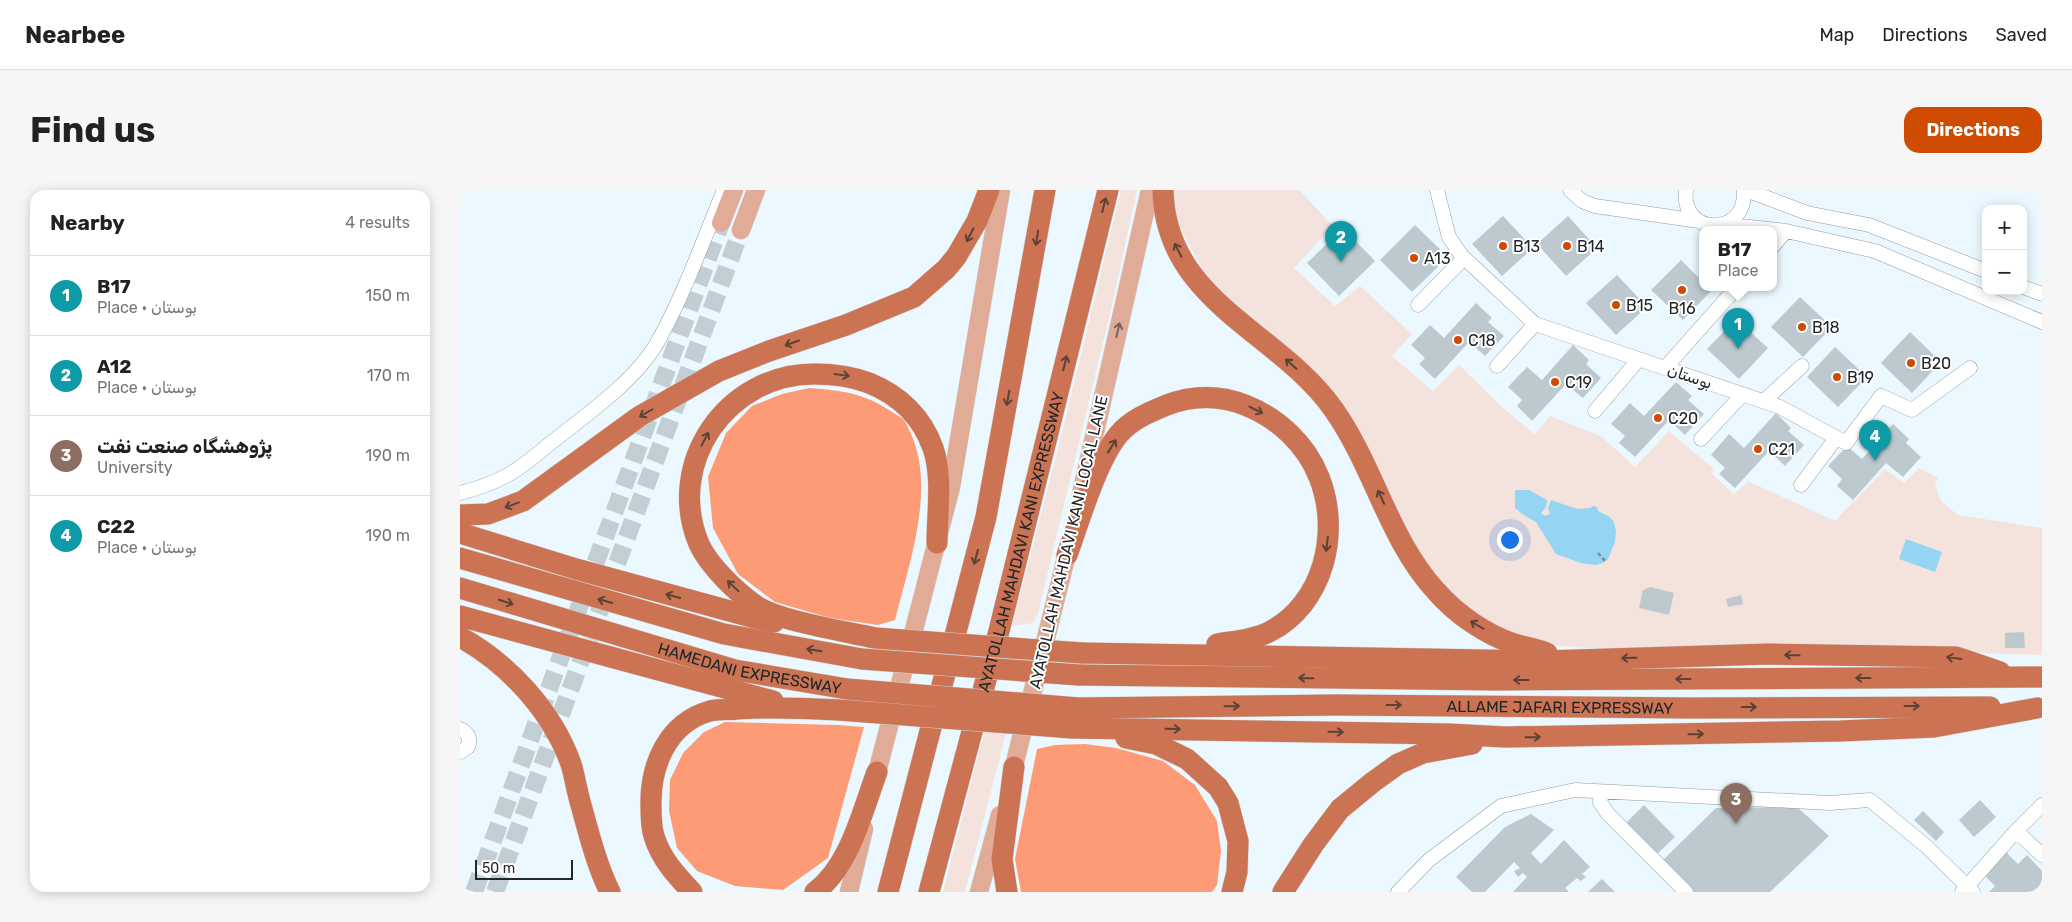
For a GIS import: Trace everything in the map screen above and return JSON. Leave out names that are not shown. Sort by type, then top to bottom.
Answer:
[{"type":"highway","points":[[460,515],[488,514],[523,501],[640,416],[719,371],[768,351],[846,325],[914,297],[946,269],[956,257],[977,221],[989,190]]},
{"type":"highway","points":[[888,892],[986,518],[1045,190]]},
{"type":"highway","name":"AYATOLLAH MAHDAVI KANI EXPRESSWAY","points":[[929,892],[999,632],[1108,190]]},
{"type":"highway","points":[[1163,190],[1167,227],[1186,266],[1206,293],[1316,387],[1333,408],[1352,436],[1402,543],[1418,569],[1435,591],[1468,620],[1513,643],[1548,653],[1564,653],[1589,658]]},
{"type":"highway","points":[[875,638],[802,621],[759,607],[719,573],[700,544],[693,520],[690,498],[692,472],[700,447],[710,428],[724,411],[743,394],[781,378],[804,374],[831,374],[855,377],[879,387],[902,401],[916,416],[934,449],[938,486],[937,543]]},
{"type":"highway","points":[[1067,556],[1104,458],[1119,434],[1142,415],[1186,398],[1220,398],[1255,409],[1272,419],[1300,445],[1319,477],[1325,496],[1328,519],[1328,536],[1322,568],[1317,582],[1303,605],[1280,626],[1250,639],[1132,654]]},
{"type":"highway","points":[[460,534],[576,569],[759,619],[875,638],[1082,653],[1132,654],[1544,661],[1589,658],[1769,654],[1956,657],[2017,677]]},
{"type":"highway","name":"HAMEDANI EXPRESSWAY","points":[[460,558],[724,634],[862,659],[1078,675]]},
{"type":"highway","name":"HAMEDANI EXPRESSWAY","points":[[460,588],[735,670],[847,689],[1075,718]]},
{"type":"highway","points":[[460,616],[793,707]]},
{"type":"highway","points":[[460,637],[492,659],[529,693],[554,729],[571,765],[581,806],[610,892]]},
{"type":"highway","name":"ALLAME JAFARI EXPRESSWAY","points":[[1078,675],[1496,680],[2042,677]]},
{"type":"highway","name":"ALLAME JAFARI EXPRESSWAY","points":[[1075,718],[1336,705],[1680,708],[1931,706],[2039,708]]},
{"type":"highway","points":[[692,892],[664,860],[653,835],[650,793],[654,771],[662,749],[675,732],[688,722],[710,711],[793,707],[1505,737],[1830,731],[1934,726],[2039,708]]},
{"type":"highway","points":[[1075,718],[1156,744],[1187,759],[1218,787],[1228,803],[1238,841],[1237,872],[1232,892]]},
{"type":"highway","points":[[1283,892],[1313,845],[1340,809],[1398,764],[1422,753],[1505,737]]},
{"type":"highway","points":[[1007,892],[1002,859],[1014,767]]},
{"type":"highway","points":[[815,892],[844,860],[877,772]]},
{"type":"main road","points":[[721,223],[734,190]]},
{"type":"main road","points":[[742,230],[756,190]]},
{"type":"main road","points":[[849,892],[877,772],[951,487],[1000,190]]},
{"type":"main road","name":"AYATOLLAH MAHDAVI KANI LOCAL LANE","points":[[979,892],[1014,767],[1067,556],[1150,190]]},
{"type":"street","points":[[460,493],[484,487],[507,476],[565,432],[636,370],[656,344],[678,298],[724,190]]},
{"type":"street","name":"بوستان","points":[[1437,190],[1449,237],[1464,258],[1536,324],[1780,407],[1836,438]]},
{"type":"street","points":[[1570,190],[1582,201],[1595,206],[1699,222],[1707,225],[1724,224],[1740,226]]},
{"type":"street","points":[[1686,190],[1685,200],[1688,208],[1699,222]]},
{"type":"street","points":[[1724,224],[1736,218],[1742,210],[1745,190],[1807,213],[1869,225],[1982,269]]},
{"type":"street","points":[[1777,231],[1875,251],[2042,322]]},
{"type":"street","points":[[1777,242],[1786,232]]},
{"type":"street","points":[[1418,305],[1464,258]]},
{"type":"street","points":[[2027,288],[2042,294]]},
{"type":"street","points":[[1664,368],[1733,291]]},
{"type":"street","points":[[1496,366],[1536,324]]},
{"type":"street","points":[[1595,411],[1639,359]]},
{"type":"street","points":[[1764,402],[1802,366]]},
{"type":"street","points":[[1801,485],[1836,438],[1846,443],[1881,396],[1912,410],[1970,368]]},
{"type":"street","points":[[1701,439],[1743,394]]},
{"type":"street","points":[[460,484],[507,476]]},
{"type":"street","points":[[2017,677],[2042,670]]},
{"type":"street","points":[[460,729],[466,733],[470,740],[468,747],[460,752]]},
{"type":"street","points":[[1398,892],[1429,860],[1501,806],[1575,790],[1830,803],[1870,800],[1926,846],[1967,890],[2016,831],[2042,805]]},
{"type":"street","points":[[1602,792],[1600,802],[1608,814],[1686,892]]},
{"type":"street","points":[[2016,831],[2042,855]]},
{"type":"path","points":[[1598,553],[1605,561]]},
{"type":"shaded area","points":[[1121,190],[1137,190],[1113,301],[1038,613],[1033,623],[1012,626],[1057,453]]},
{"type":"shaded area","points":[[1173,190],[1299,190],[1333,226],[1294,268],[1335,306],[1360,286],[1412,334],[1392,356],[1433,391],[1459,365],[1503,408],[1535,434],[1550,416],[1601,436],[1635,467],[1669,431],[1714,469],[1711,473],[1734,494],[1748,481],[1835,521],[1885,469],[1904,483],[1919,468],[1938,478],[1935,485],[1941,501],[1958,515],[2042,528],[2042,655],[1948,652],[1588,648],[1548,645],[1497,629],[1448,595],[1426,570],[1402,524],[1384,479],[1368,448],[1211,285],[1180,228],[1173,208]]},
{"type":"shaded area","points":[[809,388],[842,392],[871,400],[903,419],[911,434],[918,455],[921,478],[921,502],[913,551],[895,620],[878,625],[830,618],[775,602],[738,574],[713,528],[708,477],[726,433],[752,406],[782,394]]},
{"type":"shaded area","points":[[725,722],[864,727],[828,858],[783,890],[735,886],[697,871],[677,848],[669,811],[670,780],[683,753],[704,732]]},
{"type":"shaded area","points":[[985,728],[1007,729],[965,892],[943,892]]},
{"type":"shaded area","points":[[1085,744],[1116,748],[1163,761],[1195,785],[1217,821],[1221,851],[1217,885],[1212,892],[1021,892],[1015,859],[1037,749],[1055,745]]},
{"type":"water","points":[[1515,490],[1529,490],[1547,500],[1546,507],[1541,513],[1545,516],[1550,514],[1548,508],[1551,500],[1577,509],[1597,507],[1598,511],[1610,517],[1614,522],[1615,542],[1608,559],[1596,565],[1581,563],[1556,554],[1536,522],[1515,508]]},
{"type":"water","points":[[1906,539],[1942,552],[1935,572],[1899,559]]},
{"type":"building","name":"B13","points":[[1503,216],[1533,248],[1502,276],[1472,244]]},
{"type":"building","name":"B14","points":[[1568,216],[1597,248],[1566,276],[1537,244]]},
{"type":"building","name":"A13","points":[[1415,225],[1448,257],[1412,292],[1380,260]]},
{"type":"building","points":[[1343,228],[1375,261],[1339,296],[1307,263]]},
{"type":"building","name":"B16","points":[[1681,260],[1699,278],[1699,291],[1711,291],[1683,320],[1651,290]]},
{"type":"building","name":"B15","points":[[1617,275],[1647,307],[1616,335],[1586,303]]},
{"type":"building","name":"B18","points":[[1800,297],[1832,327],[1803,357],[1771,327]]},
{"type":"building","name":"C18","points":[[1476,303],[1492,318],[1488,322],[1504,336],[1485,356],[1469,342],[1435,379],[1419,364],[1425,358],[1411,345],[1430,325],[1444,338]]},
{"type":"building","points":[[1736,319],[1768,348],[1739,379],[1707,349]]},
{"type":"building","name":"B20","points":[[1910,332],[1941,362],[1912,393],[1881,363]]},
{"type":"building","name":"C19","points":[[1573,345],[1589,360],[1586,364],[1601,378],[1583,398],[1566,384],[1532,421],[1517,406],[1522,400],[1508,387],[1527,367],[1542,380]]},
{"type":"building","name":"B19","points":[[1835,347],[1867,377],[1838,407],[1807,377]]},
{"type":"building","name":"C20","points":[[1676,382],[1692,396],[1688,400],[1704,414],[1685,435],[1669,420],[1635,457],[1619,443],[1625,436],[1611,424],[1630,403],[1644,416]]},
{"type":"building","name":"C21","points":[[1776,413],[1791,428],[1788,431],[1804,445],[1785,466],[1769,451],[1735,488],[1719,474],[1725,468],[1711,455],[1729,434],[1744,448]]},
{"type":"building","points":[[1893,424],[1909,439],[1906,443],[1921,457],[1903,477],[1886,463],[1853,500],[1837,486],[1842,479],[1828,466],[1847,446],[1862,459]]},
{"type":"building","points":[[1650,587],[1674,593],[1669,615],[1639,608],[1643,590]]},
{"type":"building","points":[[1741,595],[1743,604],[1728,607],[1726,599]]},
{"type":"building","points":[[2024,632],[2025,648],[2005,648],[2005,633]]},
{"type":"building","points":[[1980,800],[1996,817],[1974,837],[1959,820]]},
{"type":"building","points":[[1644,805],[1675,837],[1657,854],[1626,823]]},
{"type":"building","points":[[1797,807],[1829,836],[1770,892],[1694,892],[1662,861],[1716,808]]},
{"type":"building","points":[[1923,811],[1944,832],[1936,841],[1914,820]]},
{"type":"building","points":[[1531,814],[1554,830],[1531,853],[1541,864],[1564,840],[1590,867],[1582,874],[1586,877],[1581,881],[1577,878],[1565,888],[1569,892],[1513,892],[1527,877],[1523,873],[1518,877],[1514,871],[1520,868],[1514,862],[1485,892],[1472,892],[1456,877],[1505,827]]},
{"type":"building","points":[[2006,852],[2018,864],[2027,855],[2042,871],[2042,892],[1989,892],[1995,886],[1983,874]]},
{"type":"building","points":[[1602,879],[1615,892],[1588,892]]},
{"type":"tunnel","points":[[474,892],[721,223]]},
{"type":"tunnel","points":[[495,892],[741,230]]},
{"type":"place","name":"B13","points":[[1503,246]]},
{"type":"place","name":"B14","points":[[1567,246]]},
{"type":"place","name":"A13","points":[[1414,258]]},
{"type":"place","name":"A12","points":[[1341,262]]},
{"type":"place","name":"B16","points":[[1682,290]]},
{"type":"place","name":"B15","points":[[1616,305]]},
{"type":"place","name":"B18","points":[[1802,327]]},
{"type":"place","name":"C18","points":[[1458,340]]},
{"type":"place","name":"B17","points":[[1738,349]]},
{"type":"place","name":"B20","points":[[1911,363]]},
{"type":"place","name":"B19","points":[[1837,377]]},
{"type":"place","name":"C19","points":[[1555,382]]},
{"type":"place","name":"C20","points":[[1658,418]]},
{"type":"place","name":"C21","points":[[1758,449]]},
{"type":"place","name":"C22","points":[[1875,461]]},
{"type":"place","name":"پژوهشگاه صنعت نفت","points":[[1736,824]]}]
